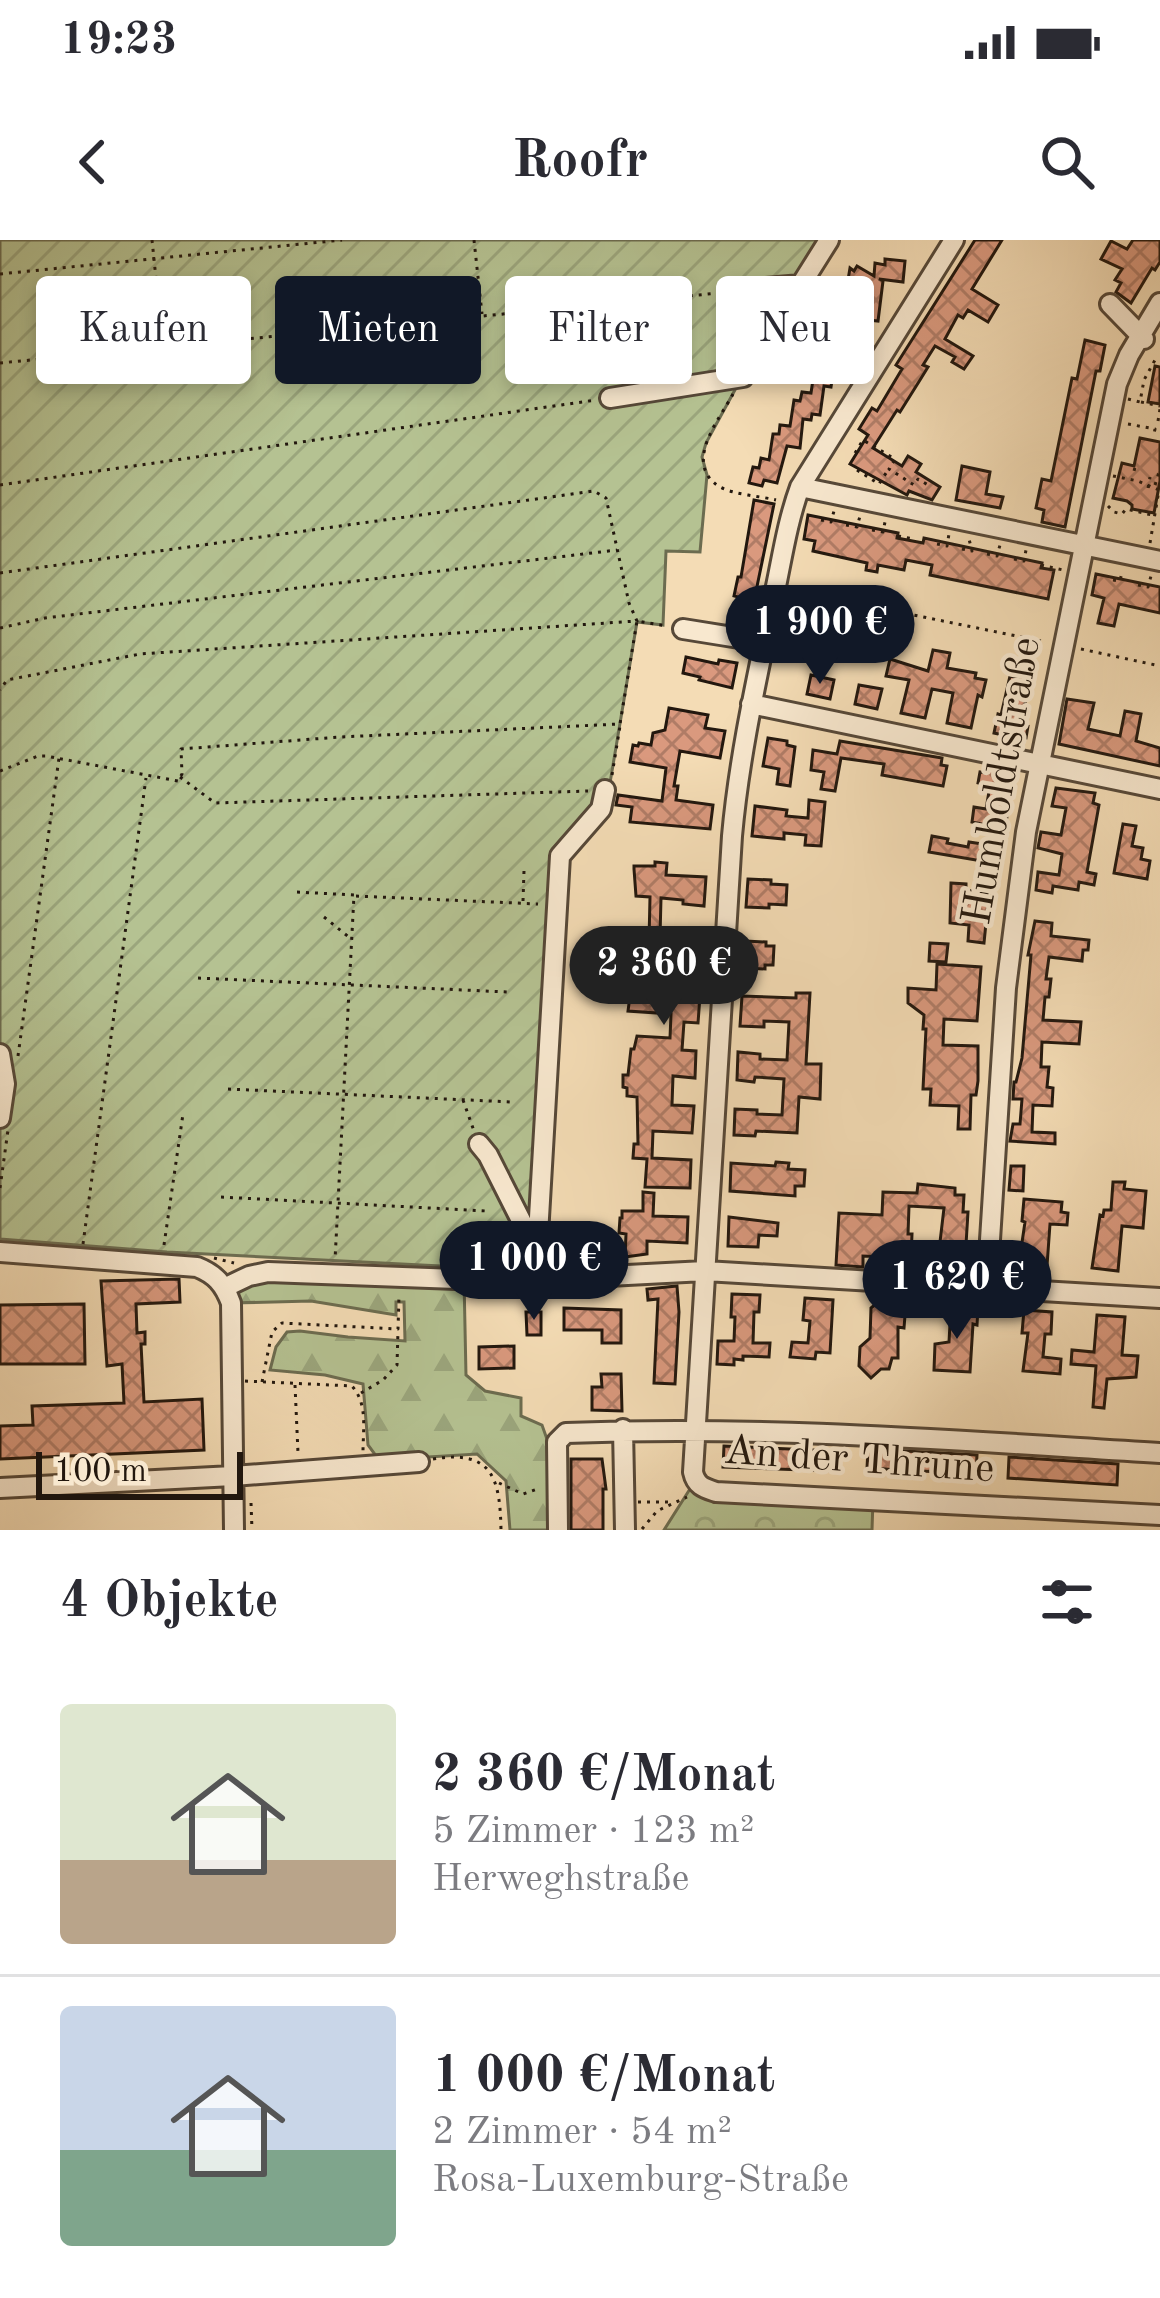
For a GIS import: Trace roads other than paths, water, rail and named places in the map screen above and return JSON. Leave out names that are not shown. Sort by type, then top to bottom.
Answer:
[{"type":"street","name":"An der Thrune","points":[[954,240],[797,496],[764,642],[743,746],[732,836],[692,1472],[695,1481],[716,1492],[1094,1520],[1160,1515]]},
{"type":"street","points":[[805,276],[821,242]]},
{"type":"street","name":"Humboldtstraße","points":[[987,1286],[1006,988],[1025,832],[1117,384],[1160,303]]},
{"type":"street","points":[[1110,304],[1142,337]]},
{"type":"street","points":[[610,398],[716,381]]},
{"type":"street","points":[[797,496],[1153,560]]},
{"type":"street","points":[[770,615],[804,622]]},
{"type":"street","points":[[683,629],[764,642]]},
{"type":"street","points":[[751,704],[1160,789]]},
{"type":"street","points":[[537,1252],[560,856],[601,809],[605,790]]},
{"type":"street","points":[[0,1118],[9,1054]]},
{"type":"street","points":[[479,1144],[551,1280]]},
{"type":"street","points":[[0,1252],[197,1267],[226,1288],[231,1303],[234,1530]]},
{"type":"street","points":[[226,1288],[268,1272],[511,1281],[705,1271],[1160,1298]]},
{"type":"street","points":[[622,1429],[626,1530]]},
{"type":"street","points":[[558,1530],[557,1442],[566,1433],[622,1429],[856,1434],[1160,1453]]},
{"type":"street","points":[[0,1488],[419,1462]]}]
